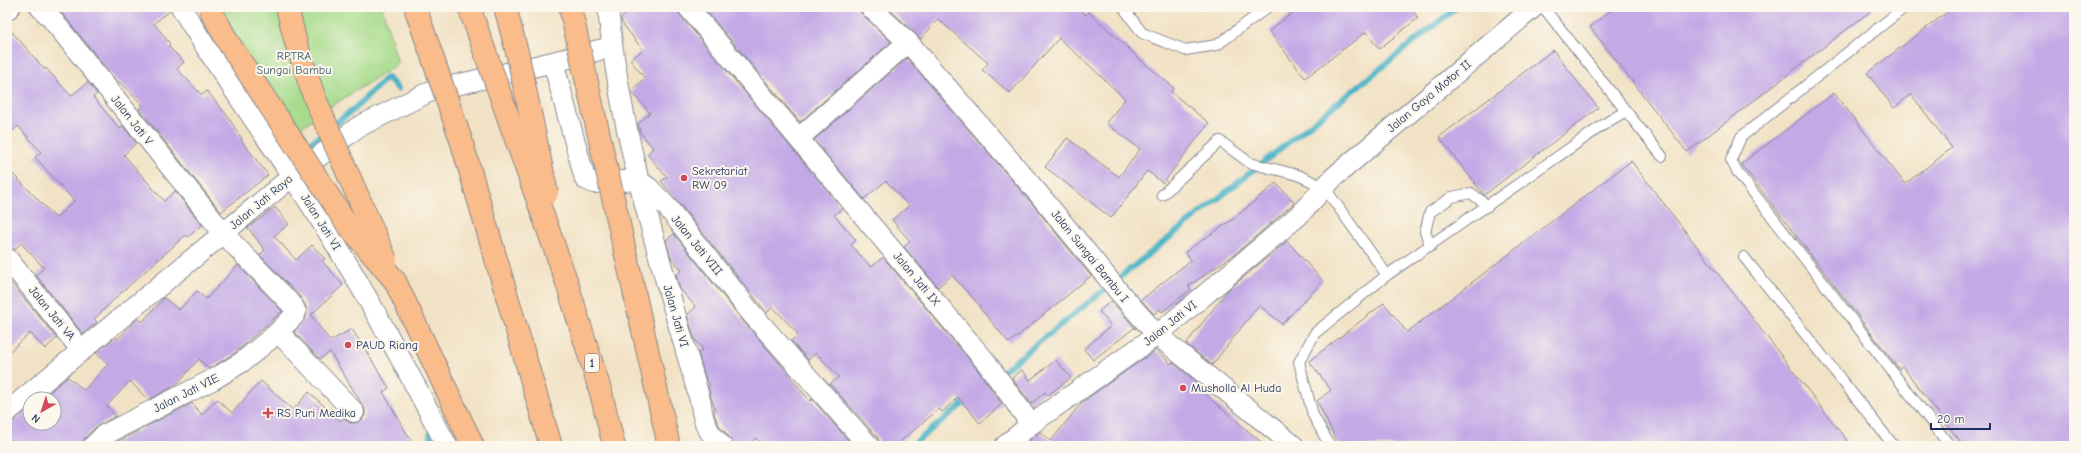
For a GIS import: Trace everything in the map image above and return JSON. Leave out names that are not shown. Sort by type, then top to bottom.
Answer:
[{"type":"highway","points":[[209,7],[228,42],[347,224],[395,281]]},
{"type":"highway","points":[[287,7],[296,43],[315,99],[395,281],[473,446]]},
{"type":"highway","points":[[415,7],[461,140],[551,446]]},
{"type":"highway","points":[[469,7],[566,280]]},
{"type":"highway","points":[[505,7],[518,56],[566,280]]},
{"type":"highway","points":[[570,7],[669,446]]},
{"type":"highway","name":"1","points":[[566,280],[601,393],[614,446]]},
{"type":"street","points":[[7,10],[10,7]]},
{"type":"street","name":"Jalan Jati V","points":[[40,7],[51,18],[220,229]]},
{"type":"street","name":"Jalan Jati VI","points":[[181,7],[206,50],[285,174],[385,326],[447,446]]},
{"type":"street","points":[[553,62],[585,178],[594,183],[638,180],[611,47],[608,7]]},
{"type":"street","name":"Jalan Jati IX","points":[[688,7],[986,362],[1031,424]]},
{"type":"street","name":"Jalan Sungai Bambu I","points":[[870,7],[908,42],[1038,193],[1104,274],[1157,335],[1294,446]]},
{"type":"street","name":"Jalan Gaya Motor II","points":[[1324,187],[1534,7]]},
{"type":"street","points":[[798,138],[908,42]]},
{"type":"street","name":"Jalan Jati Raya","points":[[7,412],[77,344],[220,229],[285,174],[358,127],[431,91],[611,47]]},
{"type":"street","name":"Jalan Jati VI","points":[[638,180],[701,404],[703,421],[712,436],[722,446]]},
{"type":"street","name":"Jalan Jati VIII","points":[[638,180],[649,188],[668,208],[752,314],[869,446]]},
{"type":"street","name":"Jalan Jati VI","points":[[1005,446],[1031,424],[1157,335],[1298,216],[1324,187]]},
{"type":"street","name":"Jalan Jati VIE","points":[[93,446],[104,435],[214,379],[242,362],[275,335],[294,316],[296,312],[293,306],[220,229]]},
{"type":"street","name":"Jalan Jati VA","points":[[7,258],[77,344]]},
{"type":"street","points":[[275,335],[282,336],[354,412]]},
{"type":"lane","points":[[1123,7],[1142,33],[1185,50],[1217,45],[1268,7]]},
{"type":"lane","points":[[1543,7],[1662,156]]},
{"type":"lane","points":[[1905,7],[1741,137],[1731,160],[1738,173],[1950,446]]},
{"type":"lane","points":[[1330,446],[1313,415],[1299,362],[1315,333],[1387,275],[1431,246],[1609,121],[1626,111]]},
{"type":"lane","points":[[1162,195],[1220,141],[1250,163],[1298,175],[1324,187],[1387,275]]},
{"type":"lane","points":[[1431,246],[1425,232],[1430,212],[1452,197],[1471,193],[1488,206]]},
{"type":"lane","points":[[1744,258],[1894,446]]},
{"type":"green space","name":"RPTRA Sungai Bambu","points":[[199,7],[382,7],[398,64],[325,110],[274,147]]},
{"type":"building","points":[[67,7],[170,7],[170,11],[154,23],[170,44],[168,46],[184,62],[177,69],[202,95],[207,91],[226,114],[242,139],[241,140],[268,175],[221,212],[139,109],[143,105],[118,81],[117,82],[61,12]]},
{"type":"building","points":[[634,7],[677,7],[679,14],[842,208],[834,215],[856,240],[851,245],[871,267],[882,258],[887,262],[977,369],[1002,404],[980,423],[958,397],[942,412],[939,409],[895,446],[880,446],[878,438],[830,384],[839,377],[816,353],[808,360],[791,341],[798,334],[773,307],[767,313],[661,181],[667,177],[647,154],[653,148],[640,132],[638,124],[650,113],[631,91],[645,78],[630,60],[643,50],[622,23],[621,18]]},
{"type":"building","points":[[703,7],[855,7],[891,42],[800,122]]},
{"type":"building","points":[[887,7],[1078,7],[1086,15],[1089,12],[1142,61],[1174,88],[1171,92],[1209,123],[1163,183],[1147,171],[1111,218],[1045,167],[1067,138],[1119,177],[1140,149],[1106,123],[1125,99],[1088,64],[1059,38],[1010,93],[982,70],[988,63],[938,19],[921,39]]},
{"type":"building","points":[[1300,7],[1410,7],[1418,18],[1379,49],[1366,32],[1305,78],[1269,31]]},
{"type":"building","points":[[1615,7],[1876,7],[1687,152],[1590,27]]},
{"type":"building","points":[[1954,7],[2074,7],[2074,446],[1964,446],[1902,366],[1899,369],[1741,164],[1834,93],[1905,184],[1952,148],[1911,94],[1894,108],[1867,73]]},
{"type":"building","points":[[7,26],[45,70],[46,68],[71,96],[88,82],[97,94],[93,97],[120,129],[123,126],[136,143],[124,155],[164,201],[175,191],[202,225],[188,237],[186,235],[123,291],[94,319],[97,322],[83,334],[36,275],[44,268],[21,243],[14,250],[7,247],[7,168],[56,218],[74,201],[35,157],[41,152],[18,126],[7,136]]},
{"type":"building","points":[[1553,50],[1598,108],[1484,195],[1439,137]]},
{"type":"building","points":[[907,58],[1029,200],[1091,276],[1009,343],[979,307],[980,306],[952,275],[938,287],[904,247],[910,241],[892,220],[909,206],[886,181],[864,199],[814,140]]},
{"type":"building","points":[[1631,161],[1851,446],[1339,446],[1317,401],[1331,390],[1309,361],[1384,303],[1407,332]]},
{"type":"building","points":[[1276,183],[1295,203],[1235,254],[1188,286],[1191,289],[1162,312],[1160,309],[1154,314],[1141,300],[1191,260],[1185,252],[1233,219]]},
{"type":"building","points":[[275,207],[289,224],[274,236],[296,260],[312,245],[325,259],[322,261],[343,285],[311,315],[330,341],[352,329],[389,388],[383,392],[414,446],[109,446],[192,403],[202,415],[217,399],[232,413],[261,381],[293,410],[309,392],[340,421],[344,418],[350,423],[356,423],[362,420],[365,415],[365,409],[330,352],[320,359],[294,332],[306,317],[306,307],[301,298],[260,255],[265,250],[248,228]]},
{"type":"building","points":[[674,234],[743,321],[791,376],[790,377],[810,401],[812,399],[850,442],[845,446],[763,446],[756,438],[747,446],[733,446],[730,438],[719,425],[714,414],[715,409],[708,387],[710,385],[706,380],[698,353],[703,349],[695,340],[687,315],[696,307],[680,289],[676,275],[682,270],[671,258],[666,240]]},
{"type":"building","points":[[1287,241],[1323,281],[1282,324],[1259,305],[1212,365],[1186,344],[1228,290]]},
{"type":"building","points":[[238,265],[282,311],[235,353],[209,369],[199,359],[176,385],[148,400],[130,381],[107,406],[116,416],[96,427],[85,438],[82,446],[22,446],[7,438],[7,429],[10,423],[22,414],[22,431],[62,431],[62,391],[52,391],[54,388],[68,377],[84,390],[108,364],[96,353],[115,337],[118,339],[138,318],[142,322],[164,298],[179,310],[197,291],[206,299]]},
{"type":"building","points":[[7,278],[57,338],[45,349],[30,333],[7,354]]},
{"type":"building","points":[[1111,301],[1136,329],[1134,328],[1093,360],[1084,349],[1111,326],[1099,311]]},
{"type":"building","points":[[1156,350],[1171,364],[1172,362],[1198,383],[1197,385],[1214,402],[1266,446],[1023,446],[1040,432],[1051,441],[1082,402]]},
{"type":"building","points":[[1056,360],[1071,378],[1048,395],[1045,392],[1031,404],[1012,378],[1022,370],[1030,380]]},
{"type":"waterway","points":[[998,375],[1457,7]]},
{"type":"waterway","points":[[332,126],[353,110],[387,77],[398,89]]},
{"type":"waterway","points":[[302,150],[324,132]]},
{"type":"waterway","points":[[911,446],[969,399]]},
{"type":"waterway","points":[[430,434],[435,446]]},
{"type":"place","name":"Sekretariat RW 09","points":[[684,178]]},
{"type":"place","name":"PAUD Riang","points":[[348,345]]},
{"type":"place","name":"Musholla Al Huda","points":[[1183,388]]},
{"type":"place","name":"RS Puri Medika","points":[[268,413]]}]
